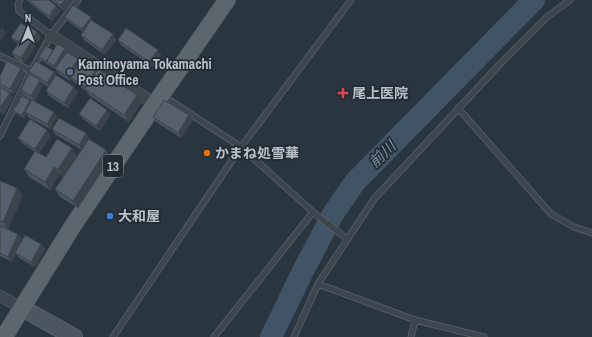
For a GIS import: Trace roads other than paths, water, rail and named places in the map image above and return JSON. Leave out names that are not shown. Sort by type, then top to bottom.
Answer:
[{"type":"main road","name":"13","points":[[4,337],[74,224],[158,99],[228,0]]},
{"type":"main road","points":[[22,308],[74,337]]},
{"type":"street","points":[[51,35],[158,99]]},
{"type":"street","points":[[0,296],[22,308]]},
{"type":"lane","points":[[20,0],[18,4],[19,11],[51,35]]},
{"type":"lane","points":[[0,136],[31,71],[51,35],[78,0]]},
{"type":"lane","points":[[113,337],[242,147],[351,0]]},
{"type":"lane","points":[[294,337],[318,284],[374,199],[458,108],[547,17],[570,0]]},
{"type":"lane","points":[[0,56],[31,71]]},
{"type":"lane","points":[[158,99],[242,147],[313,212],[347,239]]},
{"type":"lane","points":[[458,108],[551,214],[574,227],[592,233]]},
{"type":"lane","points":[[214,337],[313,212]]},
{"type":"lane","points":[[318,284],[415,320],[484,337]]},
{"type":"lane","points":[[411,337],[415,320]]},
{"type":"waterway","name":"前川","points":[[271,337],[333,214],[355,182],[534,0]]},
{"type":"place","name":"Kaminoyama Tokamachi Post Office","points":[[70,72]]},
{"type":"place","name":"尾上医院","points":[[343,93]]},
{"type":"place","name":"かまね処雪華","points":[[207,153]]},
{"type":"place","name":"大和屋","points":[[110,216]]}]
